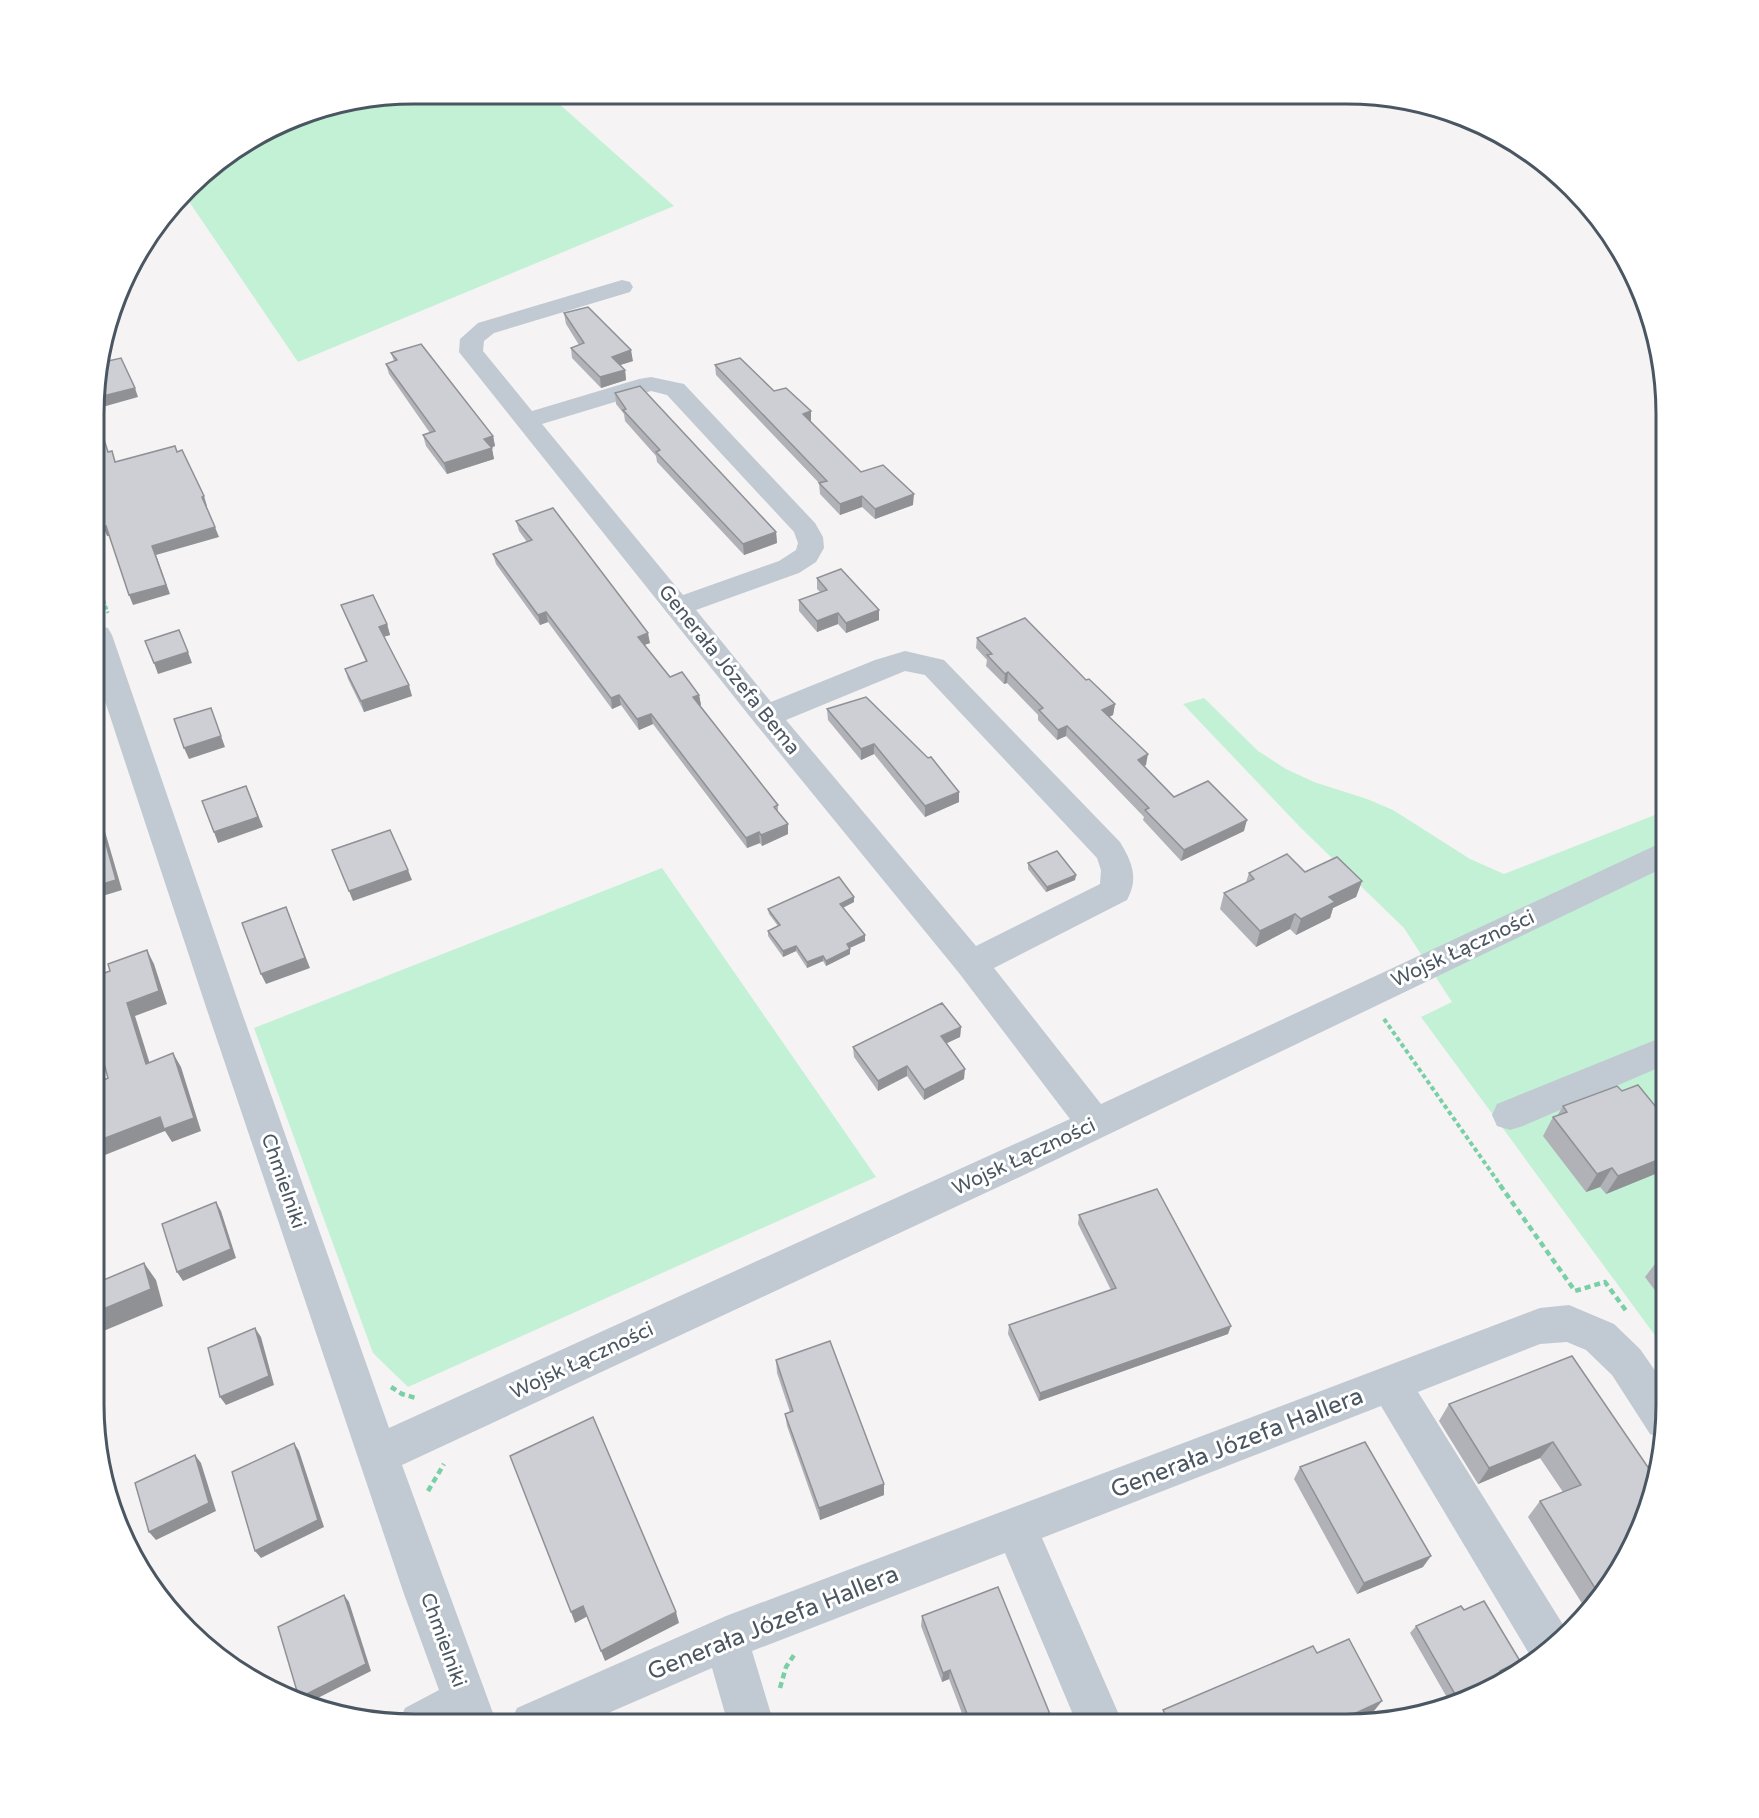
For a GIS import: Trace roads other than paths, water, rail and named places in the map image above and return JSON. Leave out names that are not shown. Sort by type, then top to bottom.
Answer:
[{"type":"street","name":"Generała Józefa Bema","points":[[622,287],[486,328],[472,339],[471,352],[970,964],[1095,1124]]},
{"type":"street","points":[[528,420],[639,386],[651,384],[675,389],[806,529],[812,539],[812,549],[804,559],[789,567],[677,607]]},
{"type":"street","name":"Chmielniki","points":[[104,653],[226,1018],[470,1713]]},
{"type":"street","points":[[766,716],[905,661],[934,667],[1109,850],[1118,865],[1119,878],[1115,891],[970,964]]},
{"type":"street","name":"Wojsk Łączności","points":[[379,1454],[1095,1124],[1656,857]]},
{"type":"street","points":[[1510,1115],[1656,1054]]},
{"type":"street","name":"Generała Józefa Hallera","points":[[555,1714],[726,1639],[1540,1326],[1569,1323],[1600,1337],[1626,1362],[1656,1406]]},
{"type":"street","points":[[1390,1383],[1547,1640]]},
{"type":"street","points":[[1016,1528],[1096,1714]]},
{"type":"street","points":[[726,1639],[765,1712]]}]
